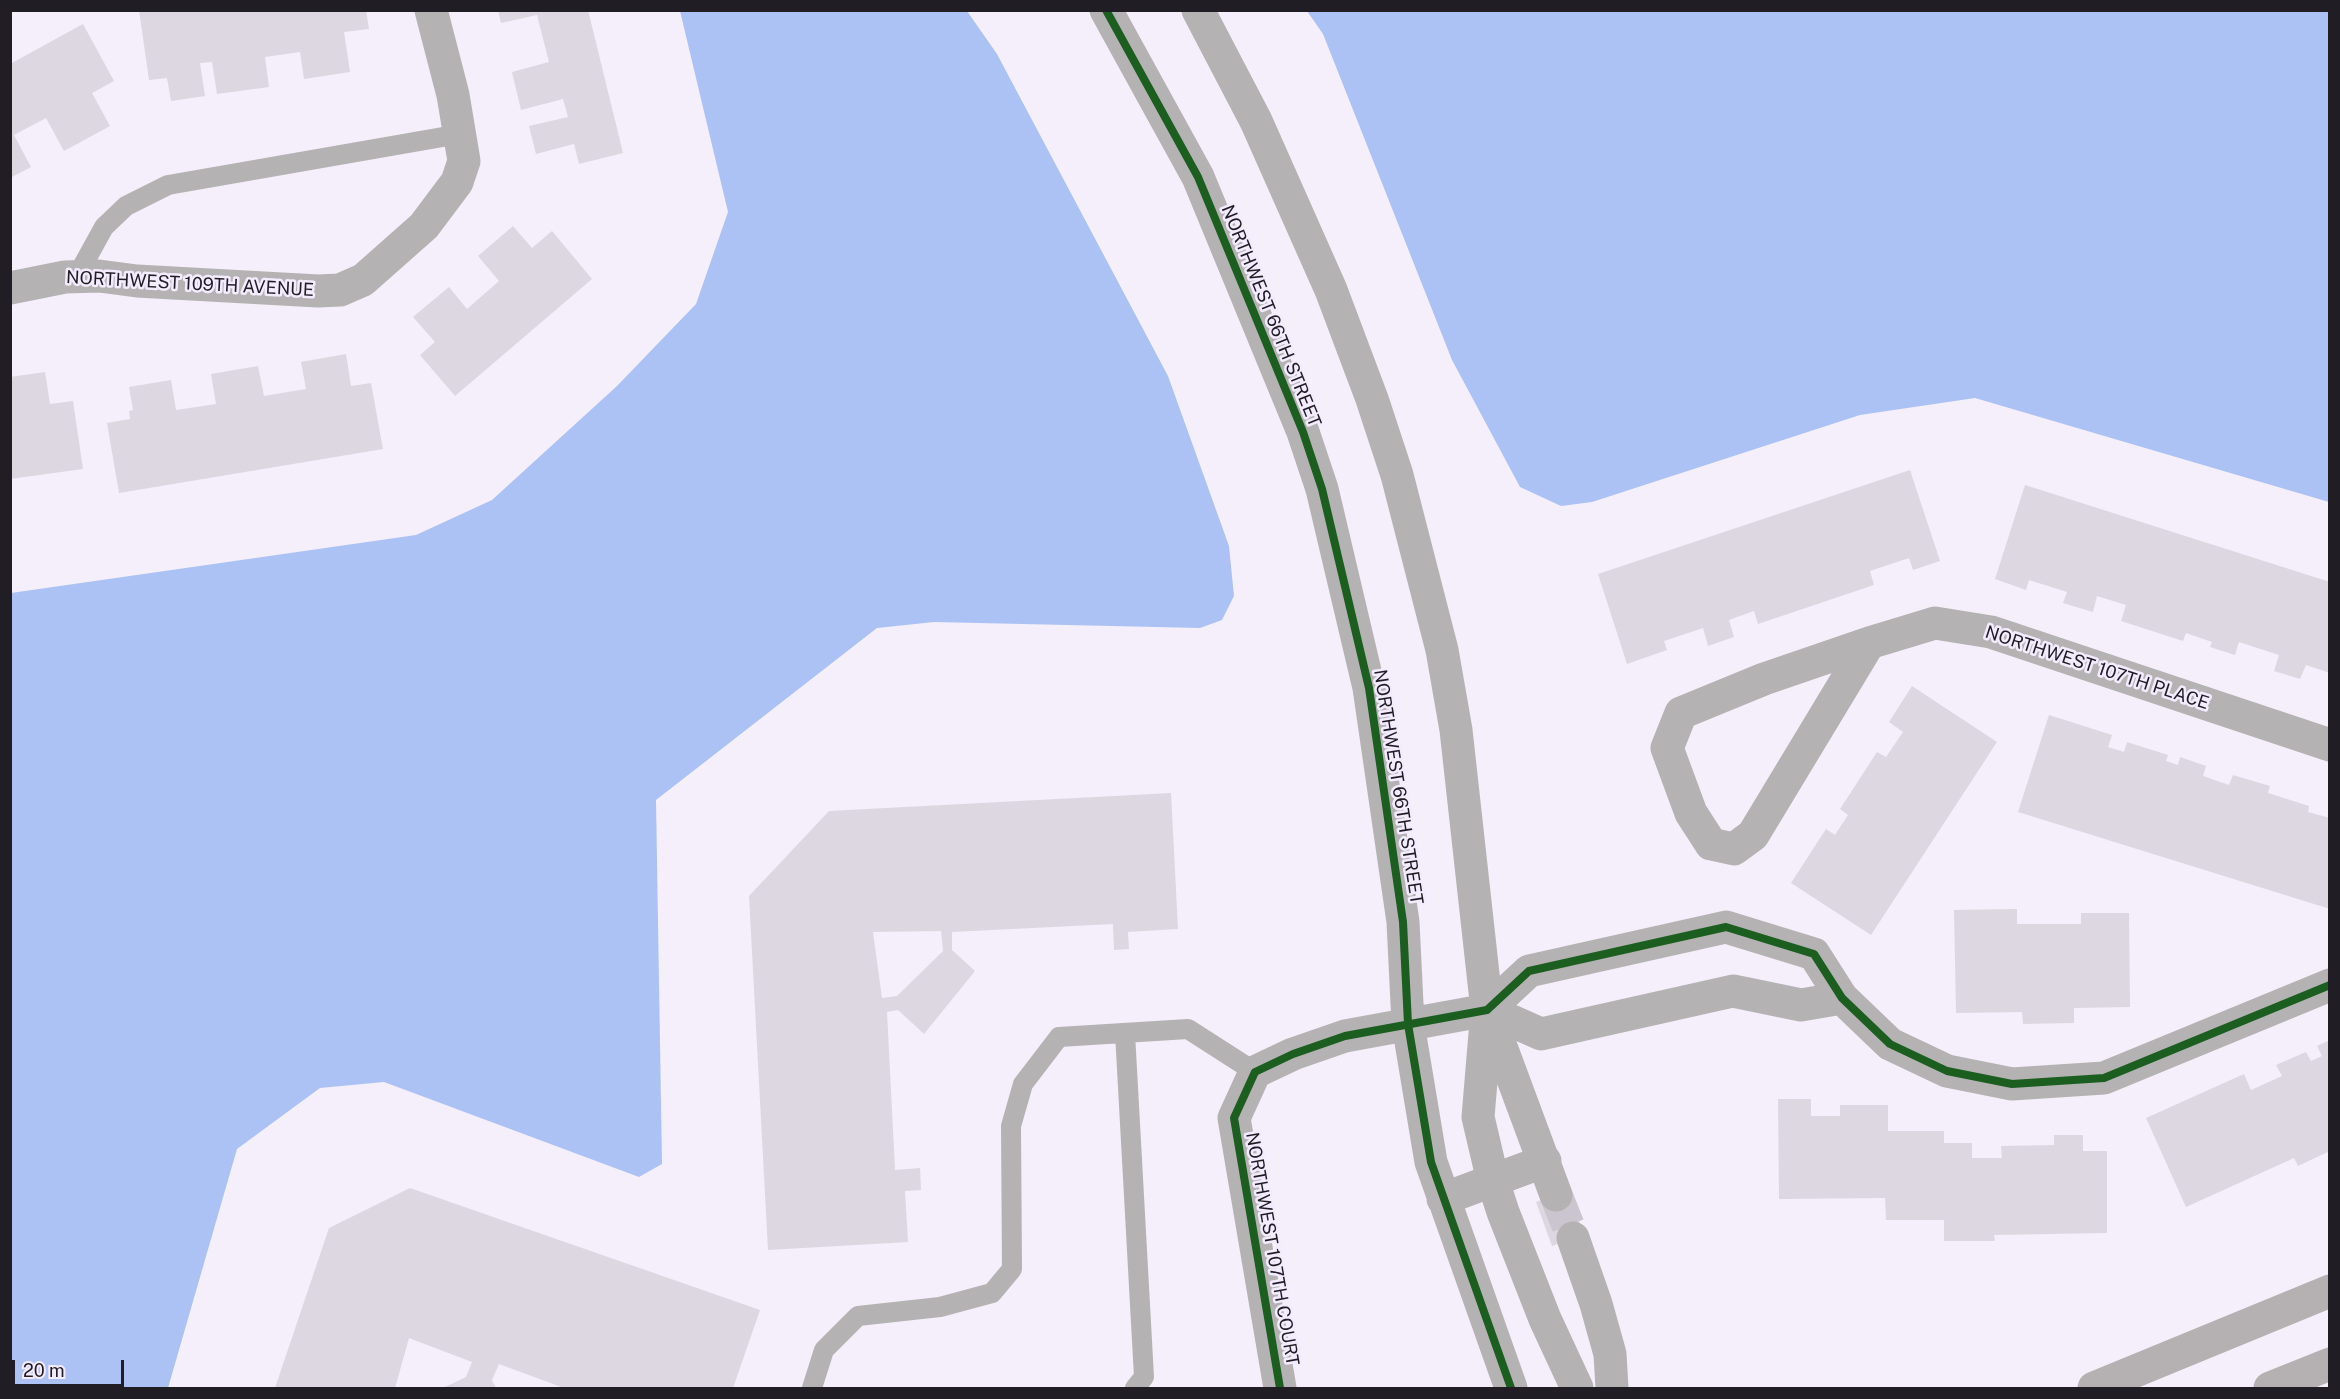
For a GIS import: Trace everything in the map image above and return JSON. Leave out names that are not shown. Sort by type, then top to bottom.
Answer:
[{"type":"main road","points":[[2094,1389],[2330,1291]]},
{"type":"main road","points":[[2270,1389],[2330,1364]]},
{"type":"street","name":"NORTHWEST 109TH AVENUE","points":[[10,288],[37,281],[77,276],[286,291],[340,290],[363,280],[424,226],[457,182],[464,161],[453,95],[431,10]]},
{"type":"street","name":"NORTHWEST 66TH STREET","points":[[1106,10],[1198,177],[1303,432],[1322,489],[1370,688],[1403,922],[1408,1024],[1425,1131],[1443,1199],[1510,1389]]},
{"type":"street","points":[[1198,10],[1256,120],[1327,280],[1372,399],[1397,475],[1442,650],[1456,730],[1487,1010],[1478,1117],[1493,1181],[1545,1319],[1576,1389]]},
{"type":"street","name":"NORTHWEST 107TH PLACE","points":[[1869,643],[1753,835],[1734,849],[1711,844],[1690,813],[1667,748],[1681,713],[1764,679],[1869,643],[1935,623],[1991,632],[2330,745]]},
{"type":"street","points":[[1255,1071],[1293,1054],[1345,1036],[1487,1010],[1529,971],[1726,927],[1814,954],[1842,998],[1890,1044],[1947,1071],[2012,1084],[2104,1078],[2330,985]]},
{"type":"street","points":[[1487,1010],[1540,1034],[1733,992],[1801,1005],[1842,998]]},
{"type":"street","points":[[1487,1010],[1556,1195]]},
{"type":"street","name":"NORTHWEST 107TH COURT","points":[[1255,1071],[1234,1118],[1280,1389]]},
{"type":"street","points":[[1443,1199],[1545,1161]]},
{"type":"street","points":[[1573,1238],[1596,1304],[1610,1354],[1612,1389]]},
{"type":"lane","points":[[77,276],[104,227],[126,206],[168,185],[460,134]]},
{"type":"lane","points":[[812,1389],[824,1350],[858,1316],[940,1307],[992,1293],[1012,1269],[1011,1126],[1023,1084],[1059,1037],[1188,1029],[1255,1071]]},
{"type":"lane","points":[[1125,1033],[1144,1377],[1135,1389]]},
{"type":"water","points":[[680,11],[967,11],[997,54],[1168,376],[1229,546],[1234,596],[1222,620],[1200,628],[934,622],[877,628],[656,800],[662,1164],[639,1177],[384,1082],[320,1088],[237,1149],[168,1388],[11,1388],[11,593],[416,535],[492,500],[617,386],[696,304],[728,212]]},
{"type":"water","points":[[1307,11],[2329,11],[2329,502],[1975,398],[1860,415],[1592,502],[1561,506],[1520,487],[1452,360],[1323,34]]},
{"type":"building","points":[[139,10],[366,10],[369,29],[344,32],[350,72],[304,79],[300,52],[265,57],[269,87],[217,94],[212,62],[200,63],[205,96],[171,101],[167,78],[149,80]]},
{"type":"building","points":[[498,10],[588,10],[623,153],[579,164],[574,144],[536,154],[529,126],[568,117],[563,99],[521,110],[512,72],[549,62],[537,15],[501,23]]},
{"type":"building","points":[[83,24],[114,81],[92,93],[110,126],[64,151],[46,118],[14,135],[31,167],[10,178],[10,64]]},
{"type":"building","points":[[513,226],[532,248],[552,231],[592,279],[455,396],[420,355],[435,342],[413,317],[449,287],[467,309],[499,281],[478,256]]},
{"type":"building","points":[[346,354],[351,386],[371,383],[383,449],[119,493],[107,423],[130,419],[129,411],[133,410],[129,387],[171,380],[176,410],[216,404],[211,374],[258,366],[264,396],[306,389],[301,362]]},
{"type":"building","points":[[45,372],[50,404],[73,401],[83,469],[10,479],[10,377]]},
{"type":"building","points":[[1910,470],[1940,561],[1913,570],[1909,558],[1870,571],[1874,585],[1758,624],[1754,611],[1729,620],[1734,637],[1708,646],[1703,628],[1664,641],[1667,650],[1627,664],[1598,574]]},
{"type":"building","points":[[2025,485],[2330,582],[2330,673],[2306,665],[2300,679],[2274,671],[2279,655],[2239,642],[2235,655],[2210,647],[2212,642],[2186,633],[2183,641],[2121,621],[2126,605],[2097,596],[2093,612],[2063,603],[2067,592],[2029,580],[2026,590],[1995,579]]},
{"type":"building","points":[[1912,686],[1997,742],[1871,935],[1791,883],[1826,829],[1835,835],[1848,815],[1840,809],[1877,752],[1886,757],[1903,732],[1889,722]]},
{"type":"building","points":[[2049,715],[2112,735],[2108,747],[2124,752],[2127,742],[2168,755],[2166,761],[2178,765],[2180,757],[2206,766],[2203,776],[2229,785],[2233,775],[2270,786],[2268,793],[2309,806],[2308,812],[2330,818],[2330,909],[2018,812]]},
{"type":"building","points":[[1171,793],[1178,929],[1128,932],[1129,949],[1114,950],[1113,924],[952,932],[952,950],[975,971],[924,1034],[898,1010],[887,1012],[895,1170],[920,1168],[921,1190],[905,1191],[908,1242],[768,1250],[749,896],[829,811]],"holes":[[[941,931],[943,951],[897,996],[882,998],[873,932]]]},
{"type":"building","points":[[2017,909],[2017,924],[2081,924],[2081,913],[2129,913],[2130,1007],[2074,1008],[2074,1023],[2023,1024],[2022,1012],[1956,1013],[1954,910]]},
{"type":"building","points":[[2330,1040],[2330,1151],[2298,1166],[2294,1158],[2186,1207],[2146,1118],[2244,1074],[2251,1090],[2282,1076],[2276,1065],[2306,1052],[2311,1061],[2322,1056],[2317,1046]]},
{"type":"building","points":[[1778,1099],[1811,1099],[1811,1116],[1840,1116],[1840,1105],[1888,1105],[1888,1131],[1944,1131],[1944,1143],[1972,1143],[1972,1158],[2002,1158],[2001,1146],[2054,1145],[2054,1135],[2083,1135],[2083,1151],[2107,1151],[2107,1233],[1994,1235],[1995,1241],[1944,1241],[1944,1220],[1886,1220],[1885,1198],[1779,1199]]},
{"type":"building","points":[[410,1188],[760,1310],[733,1388],[564,1388],[499,1364],[492,1380],[496,1388],[443,1388],[466,1377],[472,1362],[409,1338],[395,1388],[275,1388],[329,1228]]},
{"type":"building","points":[[1568,1190],[1584,1235],[1552,1246],[1536,1202]]},
{"type":"tunnel","points":[[1556,1195],[1573,1238]]},
{"type":"cycle path","points":[[1106,10],[1198,177],[1303,432],[1322,489],[1369,688],[1403,922],[1408,1024],[1431,1162],[1511,1388]]},
{"type":"cycle path","points":[[1280,1388],[1234,1118],[1255,1072],[1293,1054],[1345,1036],[1487,1010],[1529,971],[1726,927],[1814,954],[1842,998],[1890,1044],[1947,1071],[2012,1084],[2104,1078],[2330,985]]}]
